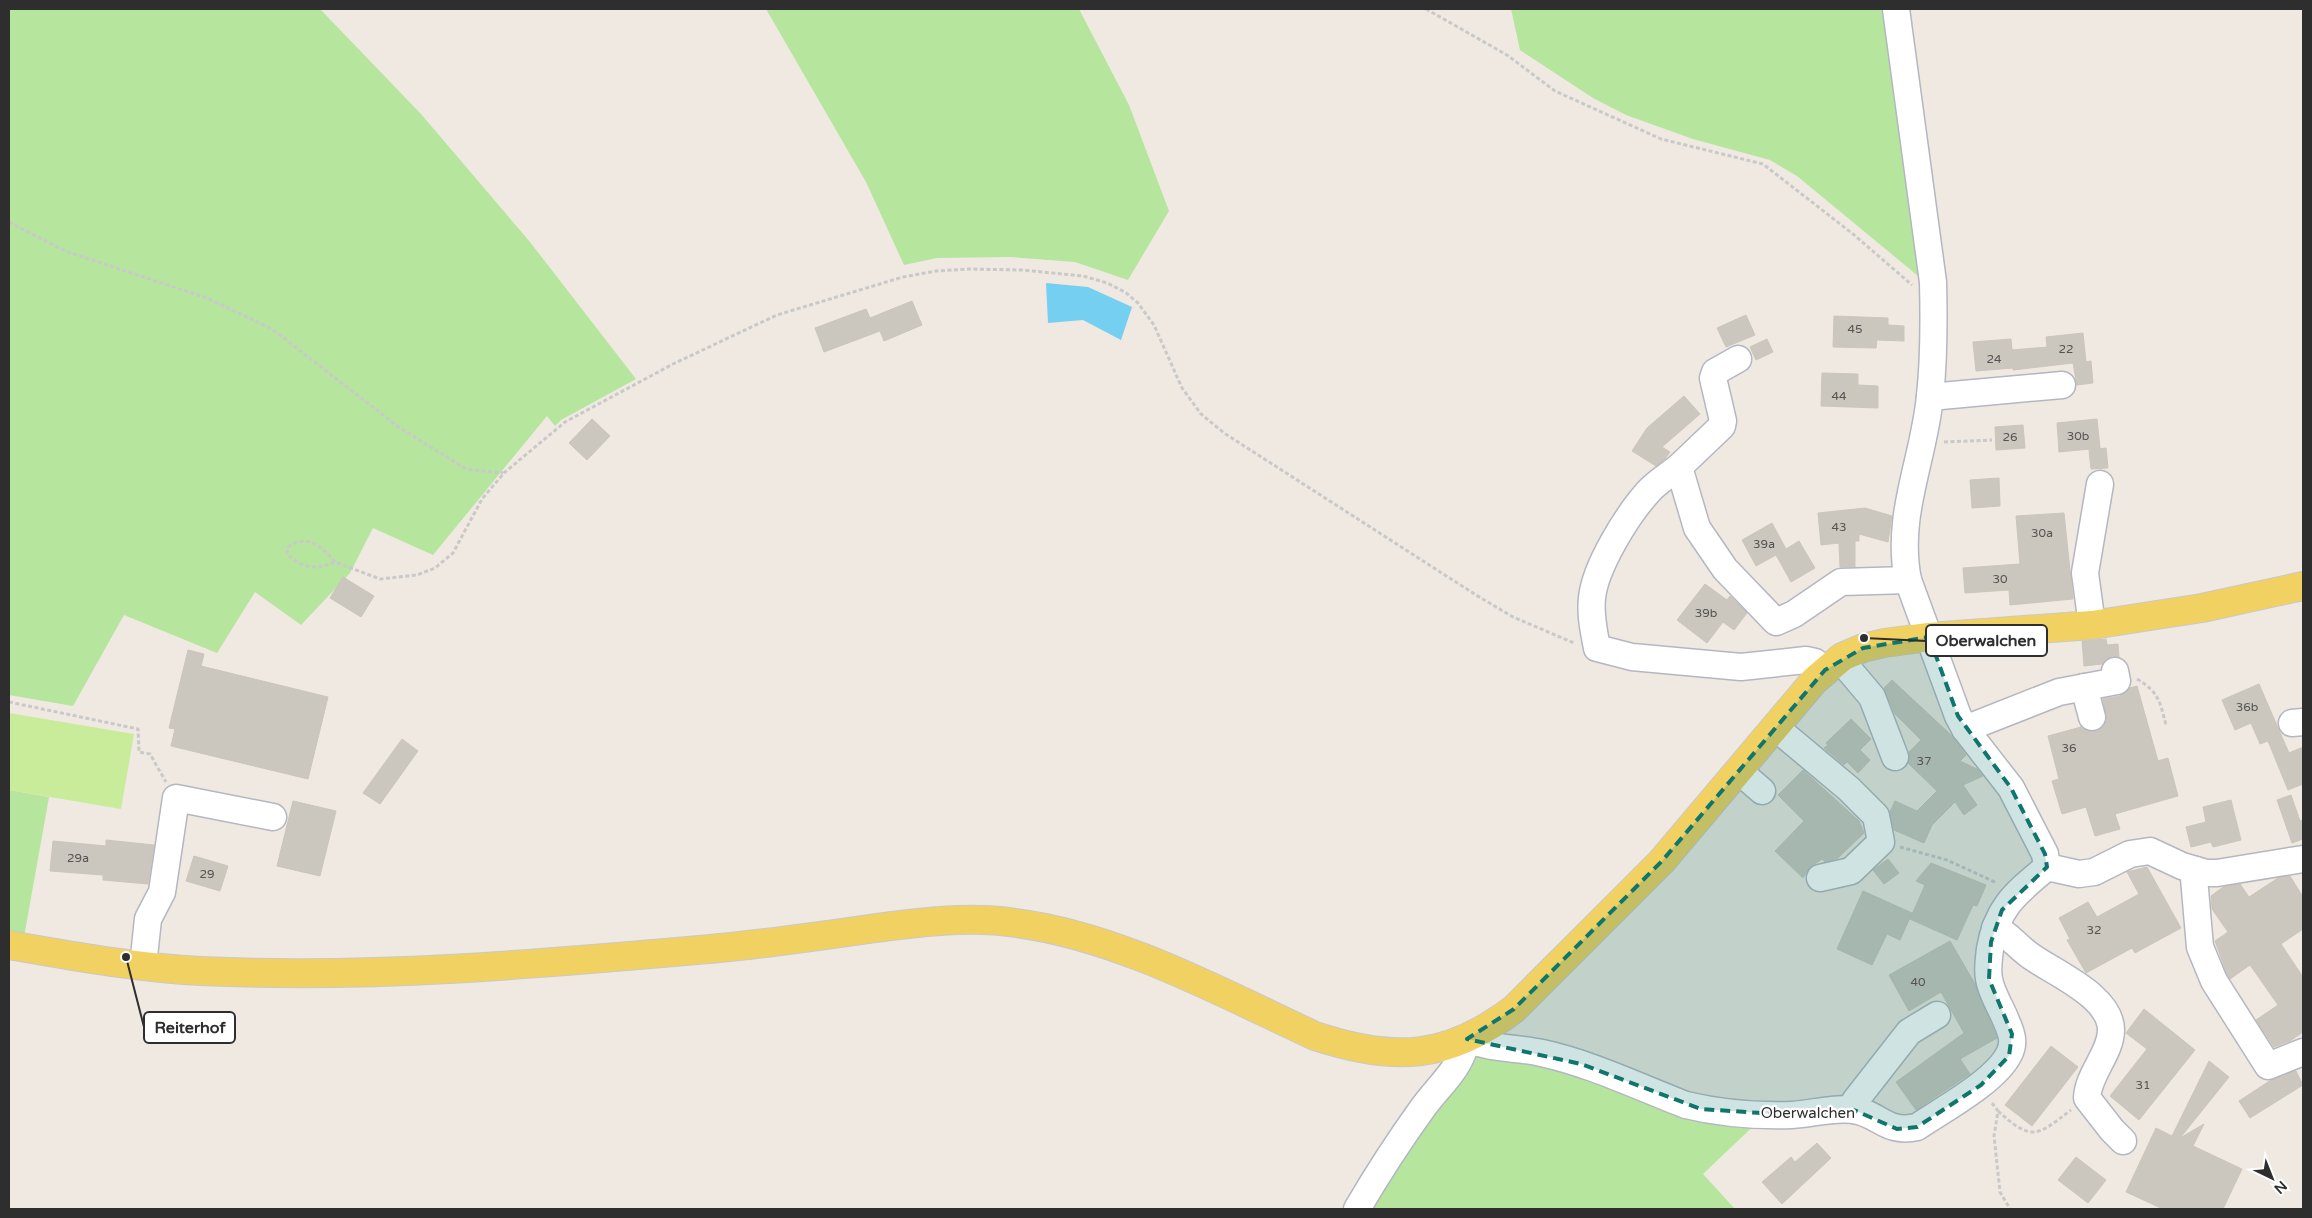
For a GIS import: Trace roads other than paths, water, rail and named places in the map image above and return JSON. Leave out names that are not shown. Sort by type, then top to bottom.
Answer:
[{"type":"main road","points":[[9,945],[143,966],[200,971],[319,973],[507,967],[733,947],[918,923],[983,919],[1046,927],[1136,956],[1316,1036],[1342,1045],[1393,1053],[1431,1049],[1467,1040],[1489,1028],[1539,986],[1662,861],[1775,727],[1834,664],[1873,646],[1929,637],[2092,624],[2202,608],[2303,586]]},
{"type":"street","points":[[1896,9],[1933,282],[1934,303],[1930,397],[1905,518],[1905,562],[1908,580],[1958,716],[1965,729],[2011,788],[2045,854],[2047,867],[2079,874],[2094,872],[2130,854],[2150,851],[2195,870],[2217,873],[2303,859]]},
{"type":"street","points":[[1738,360],[1715,372],[1713,378],[1724,421],[1722,426],[1679,467],[1650,490],[1633,510],[1614,542],[1600,572],[1592,597],[1592,620],[1597,648],[1632,658],[1741,667],[1806,660],[1834,664],[1850,671],[1872,697],[1895,757]]},
{"type":"street","points":[[1930,397],[2062,385]]},
{"type":"street","points":[[1679,467],[1697,528],[1725,569],[1776,622],[1794,614],[1841,582],[1908,580]]},
{"type":"street","points":[[2092,624],[2085,573],[2100,484]]},
{"type":"street","points":[[1965,729],[2059,692],[2084,687],[2116,676]]},
{"type":"street","points":[[2084,687],[2092,717]]},
{"type":"street","points":[[1775,727],[1849,789],[1876,816],[1881,842],[1851,871],[1820,878]]},
{"type":"street","points":[[1739,771],[1762,791]]},
{"type":"street","points":[[143,966],[148,919],[162,892],[176,798],[273,817]]},
{"type":"street","name":"Oberwalchen","points":[[1467,1040],[1480,1045],[1504,1049],[1540,1052],[1581,1064],[1686,1106],[1701,1109],[1791,1115],[1854,1110],[1897,1129],[1917,1127],[1981,1085],[2009,1056],[2012,1046],[2012,1034],[1989,979],[1988,961],[1995,928],[2002,910],[2015,894],[2047,867]]},
{"type":"street","points":[[2195,870],[2194,878],[2200,947],[2214,981],[2268,1066],[2303,1052]]},
{"type":"street","points":[[1995,928],[2029,955],[2086,991],[2105,1010],[2111,1030],[2109,1041],[2087,1088],[2087,1098],[2123,1141]]},
{"type":"street","points":[[1854,1110],[1855,1101],[1910,1032],[1937,1015]]},
{"type":"street","points":[[1357,1209],[1423,1108],[1455,1070],[1464,1054],[1467,1040]]},
{"type":"water","points":[[1046,283],[1088,287],[1132,307],[1121,340],[1083,320],[1048,323]]},
{"type":"place","name":"Oberwalchen","points":[[1864,638]]},
{"type":"place","name":"Reiterhof","points":[[126,957]]}]
